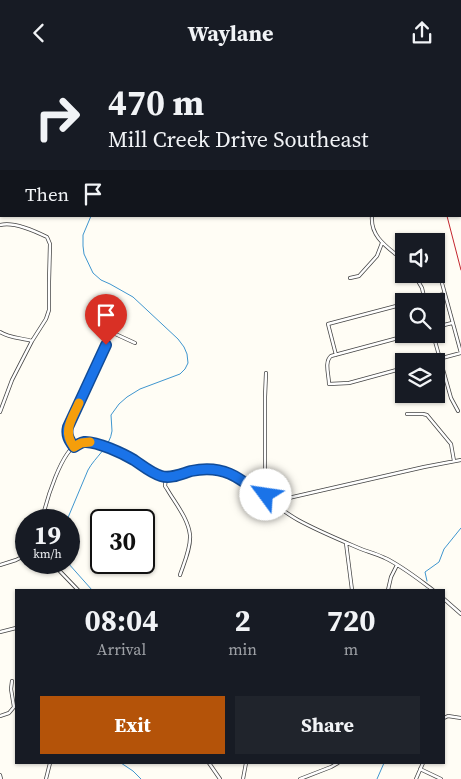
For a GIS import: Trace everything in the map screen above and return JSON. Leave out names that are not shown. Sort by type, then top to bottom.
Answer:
[{"type":"street","points":[[372,217],[374,232],[382,243],[395,254]]},
{"type":"street","points":[[0,225],[14,224],[47,237],[49,240],[49,310],[12,381],[0,412]]},
{"type":"street","points":[[350,278],[359,277],[377,256],[382,243]]},
{"type":"street","points":[[445,298],[461,353],[445,358]]},
{"type":"street","points":[[336,355],[328,325],[395,307]]},
{"type":"street","points":[[445,325],[452,323]]},
{"type":"street","points":[[0,332],[4,335],[32,341]]},
{"type":"street","points":[[74,447],[69,441],[68,427],[112,333],[135,343]]},
{"type":"street","points":[[395,339],[336,355],[328,358],[327,362],[329,385],[349,383],[395,370]]},
{"type":"street","points":[[264,497],[266,495],[266,373]]},
{"type":"street","points":[[445,377],[451,398],[458,411]]},
{"type":"street","points":[[407,414],[423,413],[427,415],[450,444],[454,461]]},
{"type":"street","points":[[45,509],[66,455],[83,442],[96,444],[126,455],[154,474],[166,477],[198,470],[218,471],[237,477],[299,521],[346,543],[386,558],[432,589]]},
{"type":"street","points":[[271,502],[461,460]]},
{"type":"street","points":[[166,477],[166,489],[186,521],[190,536],[180,575]]},
{"type":"street","points":[[346,543],[352,589]]},
{"type":"street","points":[[0,565],[15,560]]},
{"type":"street","points":[[388,589],[391,577],[397,565]]},
{"type":"street","points":[[63,574],[77,589]]},
{"type":"street","points":[[445,600],[461,613]]},
{"type":"street","points":[[0,632],[15,628]]},
{"type":"street","points":[[0,716],[10,712],[14,707],[11,689],[12,681]]},
{"type":"street","points":[[445,718],[448,716],[461,718]]},
{"type":"street","points":[[46,779],[50,764]]},
{"type":"street","points":[[210,764],[220,779]]},
{"type":"street","points":[[243,779],[246,764]]},
{"type":"street","points":[[300,779],[336,764]]},
{"type":"street","points":[[416,779],[422,764]]},
{"type":"street","points":[[420,769],[441,779]]},
{"type":"waterway","points":[[72,509],[88,470],[111,437],[111,415],[119,404],[140,389],[180,374],[188,363],[187,354],[178,339],[133,297],[101,280],[93,273],[84,254],[83,246],[83,235],[91,217]]},
{"type":"waterway","points":[[427,581],[425,572],[439,562],[444,549],[461,528]]},
{"type":"waterway","points":[[78,574],[91,589]]},
{"type":"waterway","points":[[122,764],[141,779]]},
{"type":"waterway","points":[[377,779],[384,764]]},
{"type":"railway","points":[[447,217],[461,270]]},
{"type":"slow traffic","points":[[79,403],[68,427],[69,441],[74,447],[83,442],[90,442]]},
{"type":"route","points":[[106,345],[68,427],[69,441],[74,447],[83,442],[90,442],[111,449],[122,453],[159,476],[172,477],[198,470],[224,472],[234,475],[264,497],[266,495]]}]
